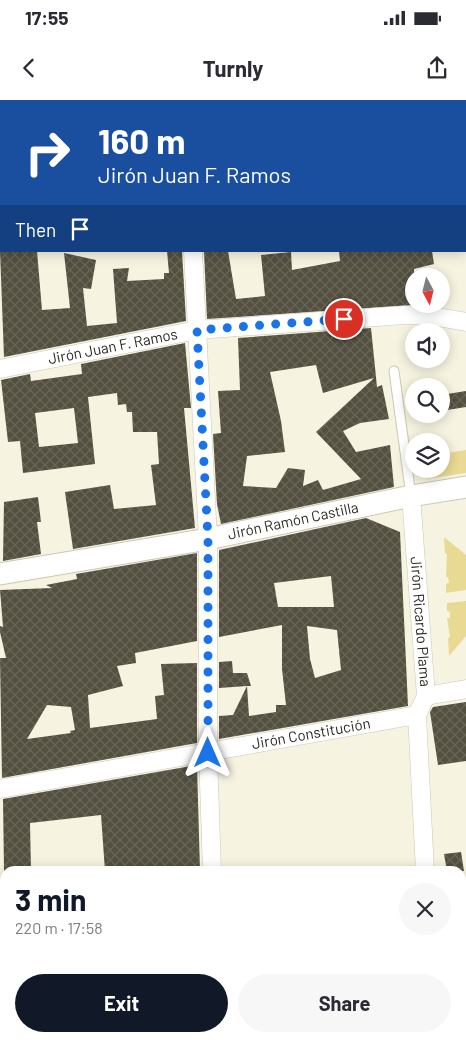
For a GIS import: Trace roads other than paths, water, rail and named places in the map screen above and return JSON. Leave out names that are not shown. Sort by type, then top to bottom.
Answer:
[{"type":"street","points":[[193,252],[208,539],[208,753],[212,866]]},
{"type":"street","name":"Jirón Juan F. Ramos","points":[[0,369],[197,330],[404,315],[432,316],[466,322]]},
{"type":"street","name":"Jirón Ramón Castilla","points":[[0,574],[208,539],[411,496],[466,487]]},
{"type":"street","name":"Jirón Ricardo Plama","points":[[411,496],[426,696],[417,715],[424,866]]},
{"type":"street","points":[[426,696],[466,689]]},
{"type":"street","name":"Jirón Constitución","points":[[0,789],[417,715]]},
{"type":"lane","name":"Jirón Ricardo Plama","points":[[394,371],[411,496]]}]
